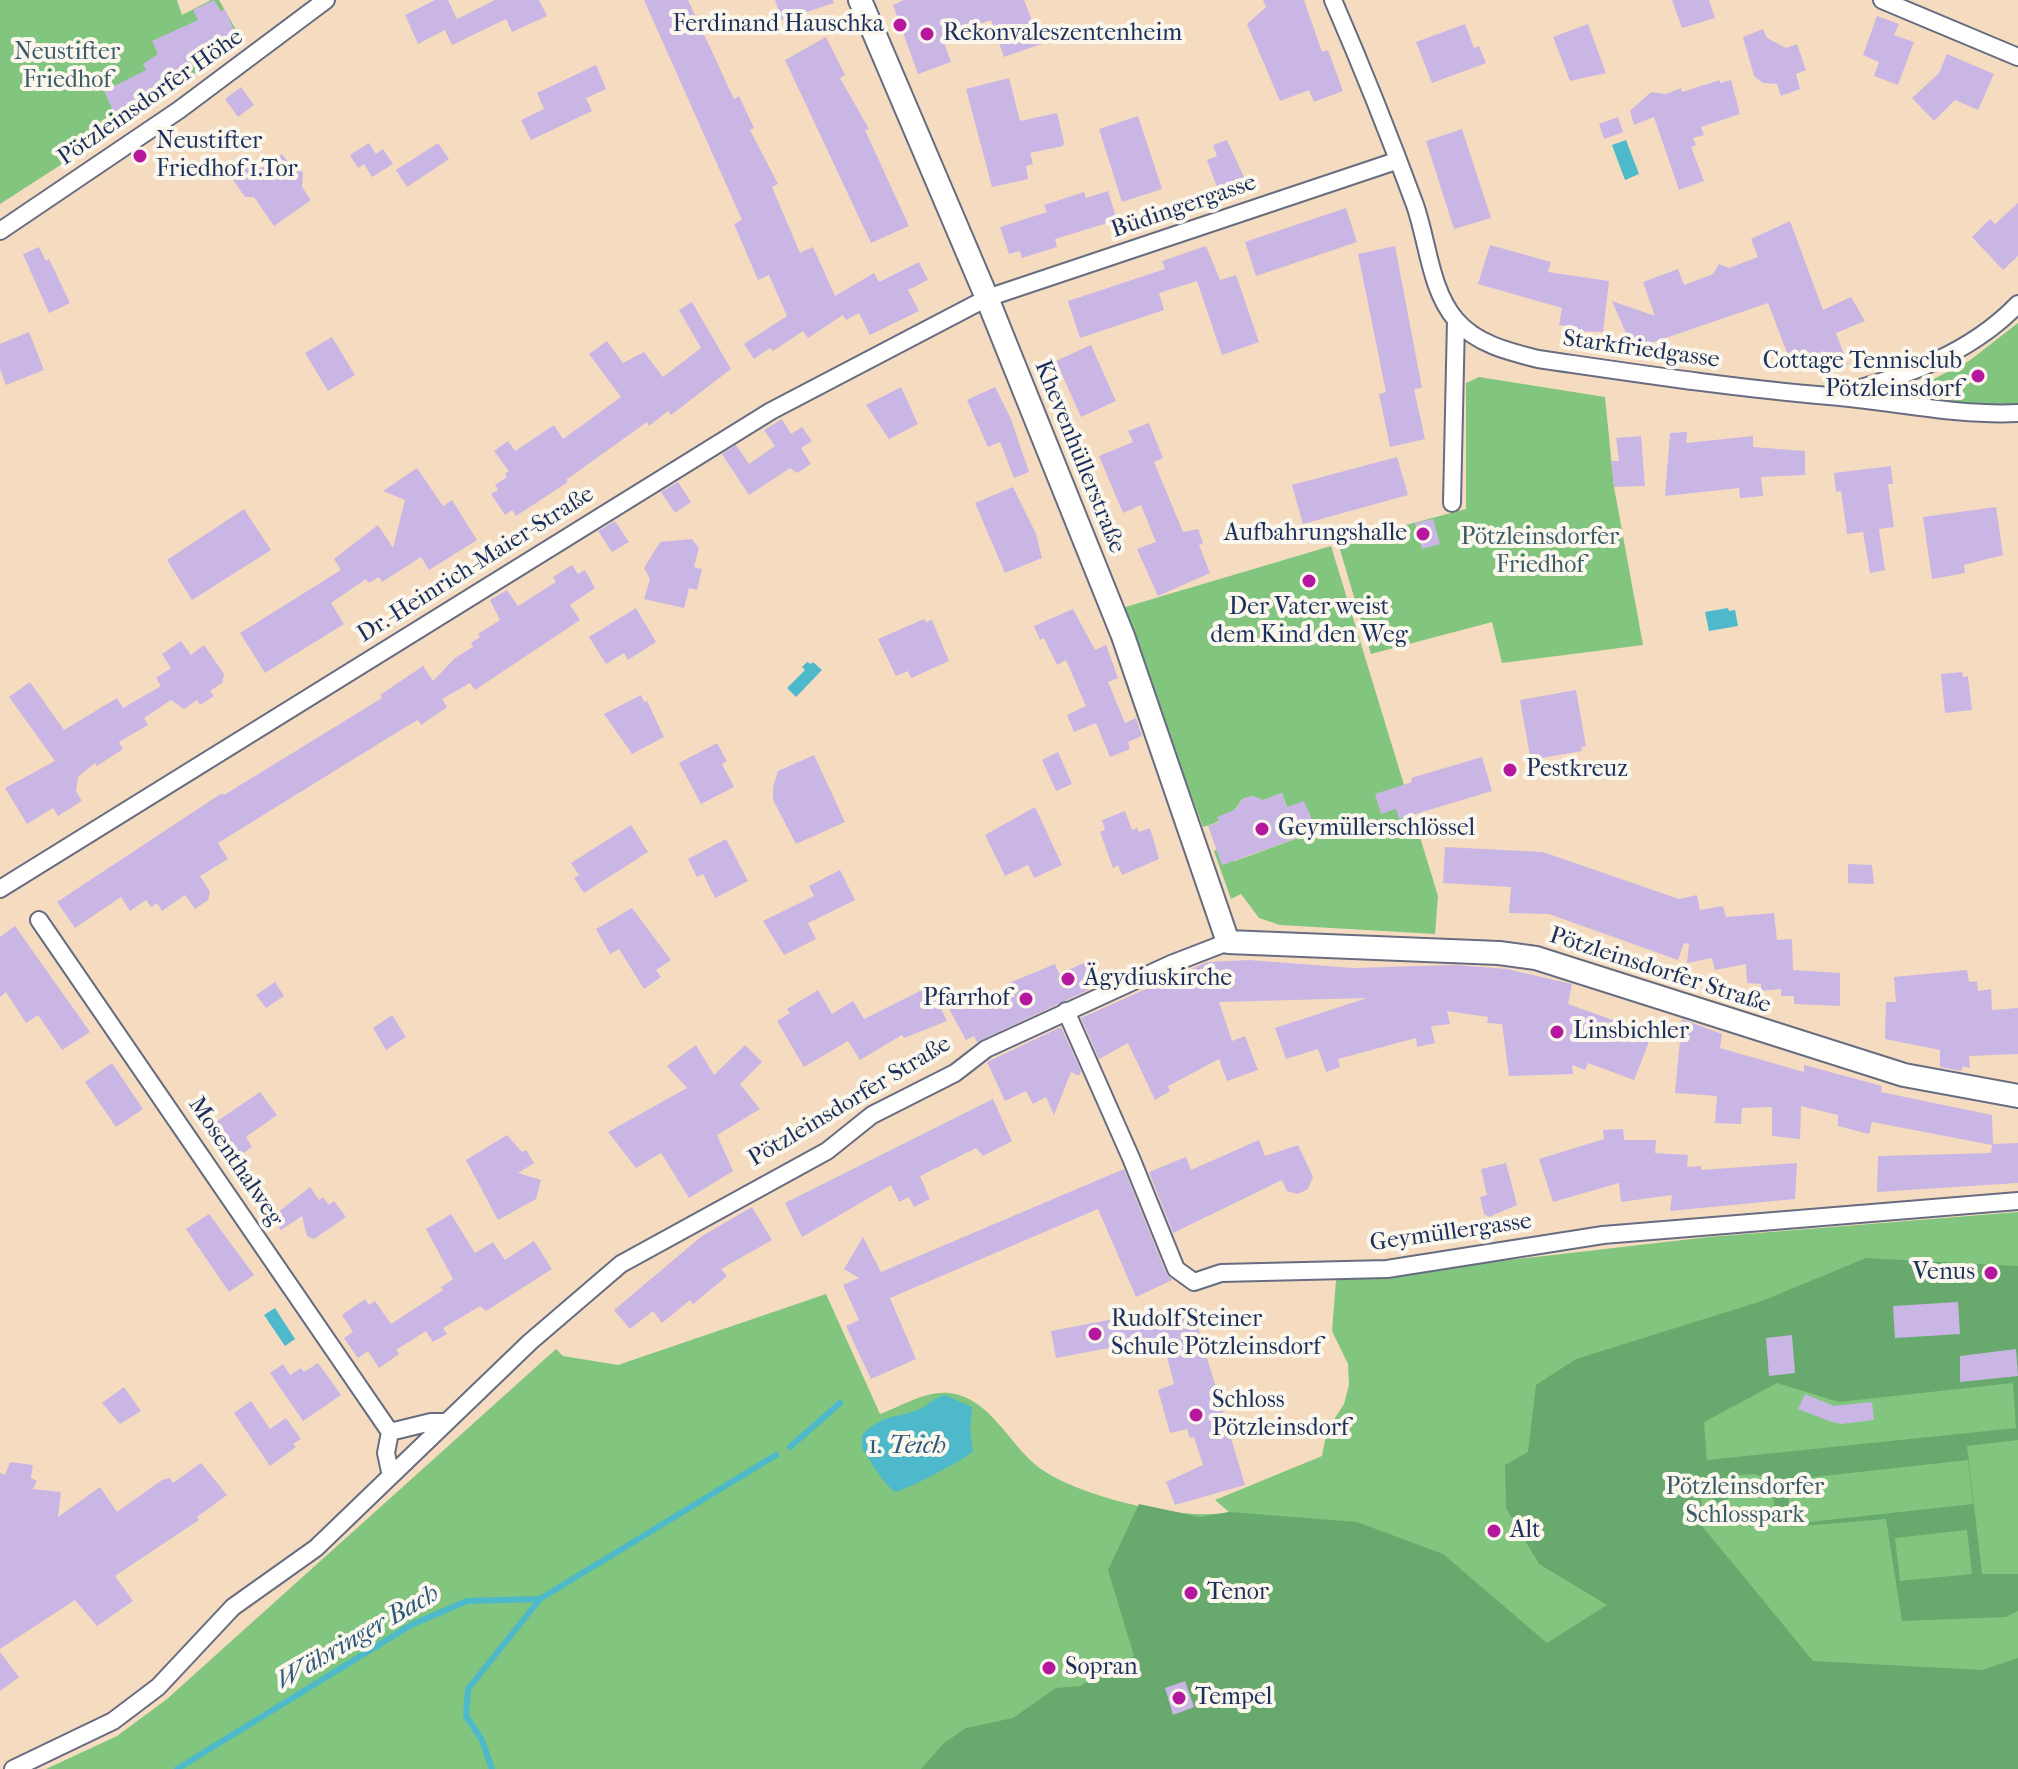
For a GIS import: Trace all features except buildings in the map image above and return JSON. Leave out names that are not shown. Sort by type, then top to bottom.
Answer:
[{"type":"street","name":"Pötzleinsdorfer Höhe","points":[[0,231],[179,110],[326,0]]},
{"type":"street","name":"Khevenhüllerstraße","points":[[860,0],[987,298],[1123,636],[1228,942]]},
{"type":"street","points":[[1333,0],[1415,207],[1442,295],[1456,320],[1452,503]]},
{"type":"street","points":[[1882,0],[2018,57]]},
{"type":"street","name":"Büdingergasse","points":[[987,298],[1396,161]]},
{"type":"street","name":"Dr.-Heinrich-Maier-Straße","points":[[0,889],[771,411],[987,298]]},
{"type":"street","name":"Starkfriedgasse","points":[[1829,396],[1879,383],[1939,360],[1990,330],[2018,304]]},
{"type":"street","name":"Starkfriedgasse","points":[[1456,320],[1479,338],[1538,359],[1777,393],[1829,396],[1923,409],[2018,413]]},
{"type":"street","name":"Mosenthalweg","points":[[39,920],[390,1432]]},
{"type":"street","name":"Pötzleinsdorfer Straße","points":[[13,1769],[113,1721],[158,1687],[233,1607],[316,1548],[565,1311],[621,1264],[827,1151],[872,1115],[955,1073],[986,1049],[1066,1011],[1228,942],[1499,953],[1536,958],[1904,1075],[2018,1096]]},
{"type":"street","name":"Geymüllergasse","points":[[1066,1011],[1176,1269],[1194,1282],[1221,1273],[1387,1269],[1603,1235],[2018,1201]]},
{"type":"street","points":[[391,1476],[386,1453],[390,1432],[431,1422],[446,1422]]},
{"type":"green space","name":"Neustifter Friedhof","points":[[0,0],[177,0],[182,15],[211,0],[219,0],[243,42],[217,63],[119,110],[121,126],[0,204]]},
{"type":"green space","name":"Cottage Tennisclub Pötzleinsdorf","points":[[2018,323],[2018,404],[1979,407],[1908,392],[1969,361]]},
{"type":"green space","name":"Pötzleinsdorfer Friedhof","points":[[1479,377],[1605,397],[1614,487],[1643,645],[1502,663],[1492,622],[1371,654],[1338,543],[1466,509],[1466,383]]},
{"type":"green space","points":[[1331,546],[1438,896],[1435,934],[1280,925],[1259,918],[1241,894],[1231,899],[1214,851],[1217,849],[1222,864],[1226,864],[1233,858],[1235,861],[1317,831],[1287,807],[1282,793],[1263,800],[1252,796],[1242,799],[1226,817],[1203,827],[1122,608]]},
{"type":"green space","name":"Pötzleinsdorfer Schlosspark","points":[[2018,1212],[2018,1769],[46,1769],[117,1736],[167,1699],[556,1349],[563,1356],[618,1365],[826,1294],[880,1414],[932,1394],[950,1393],[964,1397],[988,1412],[1027,1457],[1054,1477],[1130,1504],[1158,1510],[1209,1514],[1229,1512],[1215,1500],[1322,1456],[1327,1430],[1344,1404],[1349,1385],[1348,1364],[1332,1331],[1336,1280],[1709,1237]]},
{"type":"green space","points":[[1866,1258],[2018,1266],[2018,1440],[1967,1446],[1982,1574],[2018,1574],[2018,1611],[2006,1617],[1902,1621],[1886,1519],[1791,1527],[1775,1516],[1741,1526],[1701,1487],[1702,1526],[1813,1661],[1982,1670],[2018,1658],[2018,1769],[921,1769],[944,1743],[966,1728],[1013,1718],[1056,1688],[1080,1686],[1134,1656],[1108,1570],[1139,1504],[1200,1517],[1230,1512],[1357,1522],[1443,1554],[1547,1643],[1607,1605],[1539,1564],[1506,1508],[1505,1465],[1528,1452],[1536,1385],[1576,1359],[1762,1301]],"holes":[[[1777,1383],[1839,1402],[2013,1383],[2016,1428],[1707,1460],[1704,1422]],[[1968,1460],[1973,1504],[1791,1524],[1787,1480]],[[1753,1474],[1773,1480],[1774,1514],[1745,1524],[1727,1507],[1727,1476]],[[1967,1530],[1972,1574],[1900,1581],[1895,1538]]]},
{"type":"water","points":[[1626,140],[1639,174],[1625,180],[1612,145]]},
{"type":"water","points":[[1728,608],[1729,611],[1735,610],[1738,626],[1709,631],[1705,612]]},
{"type":"water","points":[[807,662],[813,662],[822,670],[796,697],[787,688],[805,670],[802,667]]},
{"type":"water","points":[[275,1308],[295,1339],[285,1346],[264,1315]]},
{"type":"water","name":"1. Teich","points":[[945,1395],[972,1407],[970,1431],[973,1451],[936,1474],[895,1492],[862,1449],[862,1435],[878,1422],[913,1412]]},
{"type":"waterway","name":"Währinger Bach","points":[[790,1447],[840,1403]]},
{"type":"waterway","name":"Währinger Bach","points":[[177,1769],[411,1625],[467,1601],[540,1599],[776,1455]]},
{"type":"waterway","points":[[492,1769],[482,1740],[466,1716],[468,1689],[540,1599]]},
{"type":"place","name":"Ferdinand Hauschka","points":[[900,25]]},
{"type":"place","name":"Rekonvaleszentenheim","points":[[927,34]]},
{"type":"place","name":"Neustifter Friedhof 1.Tor","points":[[140,156]]},
{"type":"place","name":"Cottage Tennisclub Pötzleinsdorf","points":[[1978,376]]},
{"type":"place","name":"Aufbahrungshalle","points":[[1423,534]]},
{"type":"place","name":"Der Vater weist dem Kind den Weg","points":[[1309,581]]},
{"type":"place","name":"Pestkreuz","points":[[1510,770]]},
{"type":"place","name":"Geymüllerschlössel","points":[[1262,829]]},
{"type":"place","name":"Ägydiuskirche","points":[[1068,979]]},
{"type":"place","name":"Pfarrhof","points":[[1026,999]]},
{"type":"place","name":"Linsbichler","points":[[1557,1032]]},
{"type":"place","name":"Venus","points":[[1991,1273]]},
{"type":"place","name":"Rudolf Steiner Schule Pötzleinsdorf","points":[[1095,1334]]},
{"type":"place","name":"Schloss Pötzleinsdorf","points":[[1196,1415]]},
{"type":"place","name":"Alt","points":[[1494,1531]]},
{"type":"place","name":"Tenor","points":[[1191,1593]]},
{"type":"place","name":"Sopran","points":[[1049,1668]]},
{"type":"place","name":"Tempel","points":[[1179,1698]]}]
